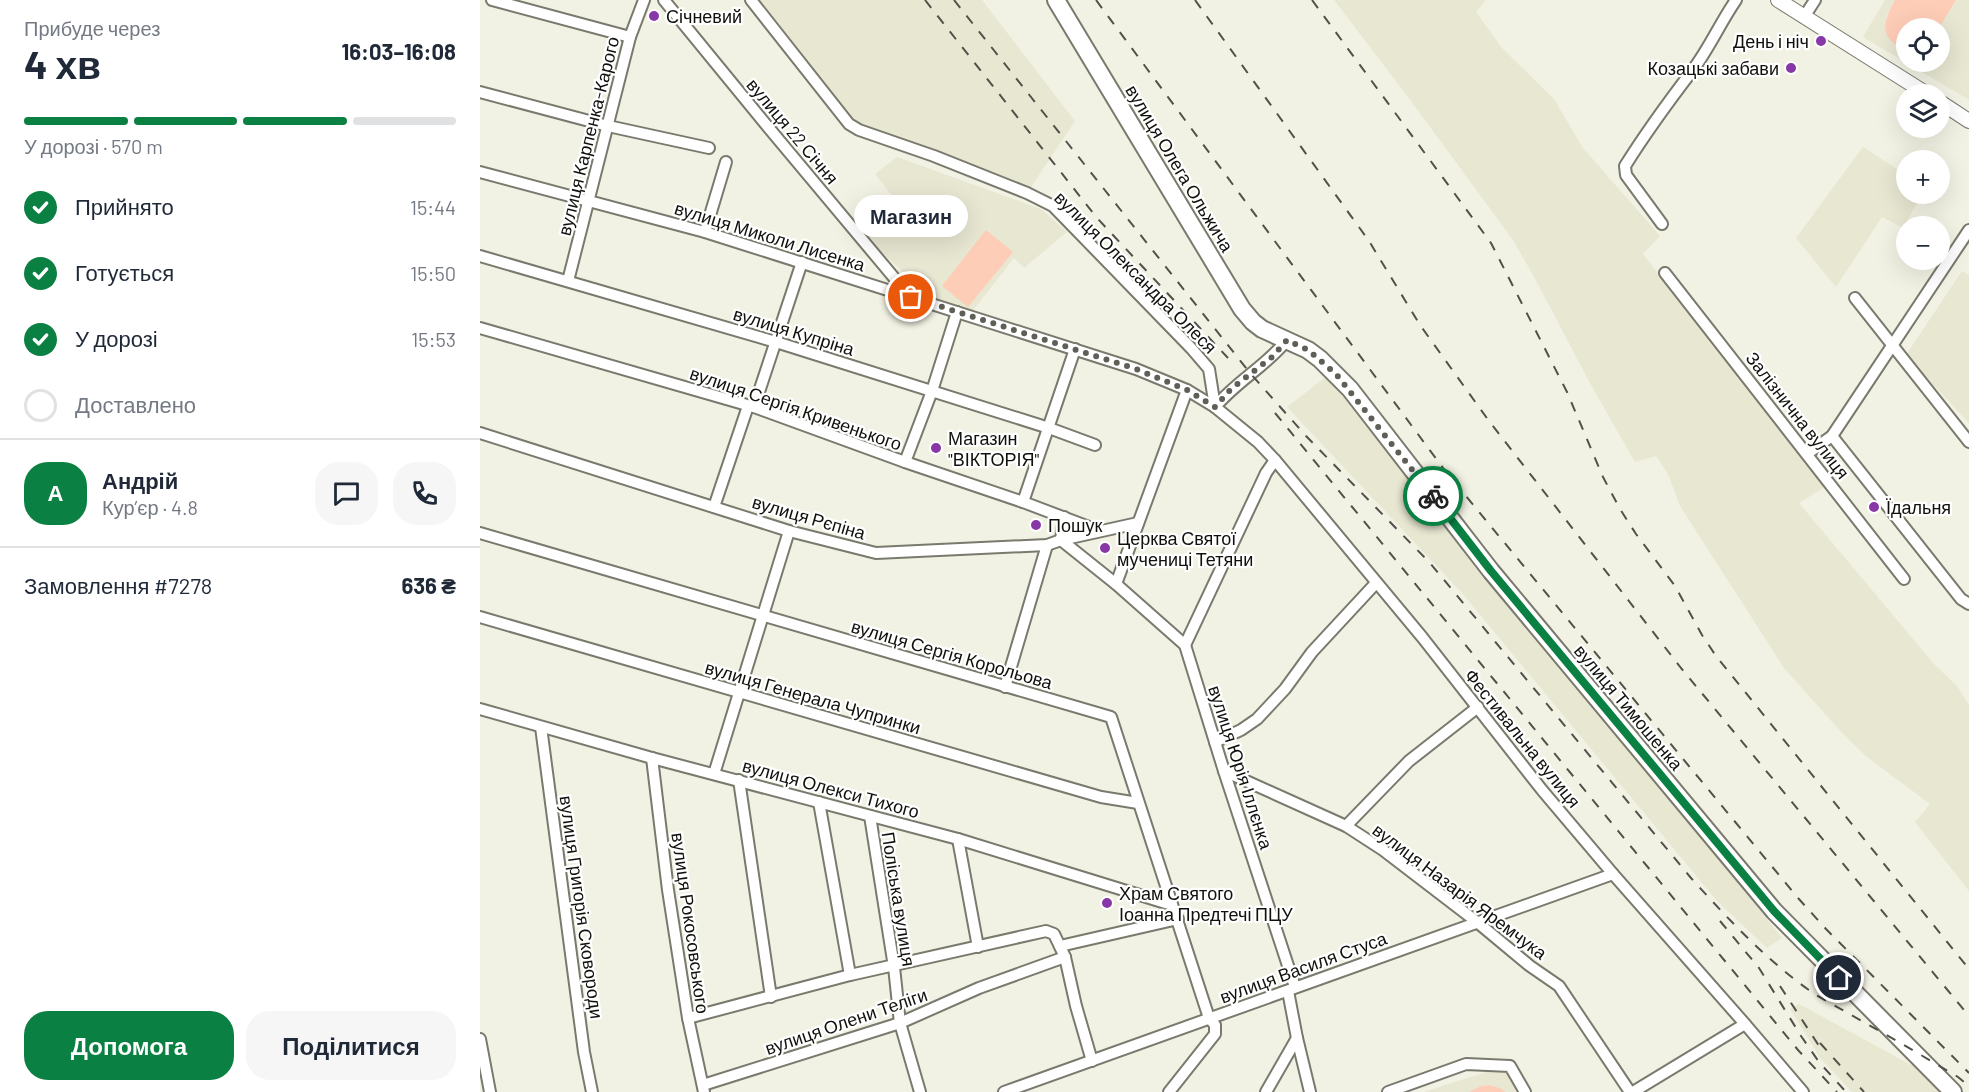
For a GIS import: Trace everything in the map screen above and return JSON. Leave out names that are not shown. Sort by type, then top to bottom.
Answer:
[{"type":"highway","name":"вулиця Олега Ольжича","points":[[1056,0],[1242,309],[1262,329],[1287,340]]},
{"type":"highway","name":"вулиця Тимошенка","points":[[1287,340],[1308,350],[1320,359],[1350,389],[1491,571],[1774,911],[1953,1092]]},
{"type":"main road","points":[[1778,0],[1911,84]]},
{"type":"main road","points":[[1950,109],[1969,121]]},
{"type":"street","points":[[492,0],[630,37]]},
{"type":"street","name":"вулиця Карпенка-Карого","points":[[568,281],[630,37],[644,0]]},
{"type":"street","name":"вулиця 22 Січня","points":[[664,0],[901,286],[927,302]]},
{"type":"street","name":"вулиця Олександра Олеся","points":[[751,0],[849,124],[859,130],[934,156],[1027,193],[1053,206],[1209,369],[1215,407]]},
{"type":"street","points":[[1662,224],[1626,175],[1625,166],[1681,83],[1693,71],[1736,0]]},
{"type":"street","points":[[1804,17],[1815,0]]},
{"type":"street","points":[[480,92],[608,126],[709,148]]},
{"type":"street","points":[[705,232],[726,162]]},
{"type":"street","name":"вулиця Миколи Лисенка","points":[[480,172],[705,232],[1075,349],[1136,369],[1187,390],[1215,407]]},
{"type":"street","points":[[1807,454],[1832,436],[1969,230]]},
{"type":"street","name":"вулиця Купріна","points":[[480,256],[776,342],[1049,428],[1095,445]]},
{"type":"street","points":[[714,507],[776,342],[802,262]]},
{"type":"street","name":"Залізнична вулиця","points":[[1665,273],[1904,579]]},
{"type":"street","points":[[1855,298],[1969,442]]},
{"type":"street","points":[[905,462],[932,392],[957,312]]},
{"type":"street","name":"вулиця Сергія Кривенького","points":[[480,328],[751,406],[1023,502],[1097,531]]},
{"type":"street","points":[[1215,407],[1231,389],[1272,357],[1287,340]]},
{"type":"street","points":[[1023,502],[1075,349]]},
{"type":"street","points":[[1116,584],[1187,390]]},
{"type":"street","name":"Фестивальна вулиця","points":[[1215,407],[1258,442],[1275,460],[1478,707],[1542,790],[1803,1092]]},
{"type":"street","name":"вулиця Рєпіна","points":[[480,433],[789,531],[876,553],[1047,545],[1097,531],[1138,523]]},
{"type":"street","points":[[1832,436],[1926,556],[1961,598],[1969,604]]},
{"type":"street","points":[[1064,518],[1061,540],[1116,584],[1185,645],[1266,473],[1275,460]]},
{"type":"street","points":[[714,774],[789,531]]},
{"type":"street","name":"вулиця Сергія Корольова","points":[[480,533],[1111,717],[1209,1018]]},
{"type":"street","points":[[1005,687],[1047,545]]},
{"type":"street","points":[[1215,742],[1241,730],[1257,719],[1285,689],[1312,652],[1376,583]]},
{"type":"street","name":"вулиця Генерала Чупринки","points":[[480,616],[1101,797],[1138,803]]},
{"type":"street","name":"вулиця Юрія Іллєнка","points":[[1185,645],[1292,989],[1297,1038],[1310,1092]]},
{"type":"street","points":[[1346,826],[1409,761],[1478,707]]},
{"type":"street","name":"вулиця Олекси Тихого","points":[[480,709],[652,758],[958,839],[1172,905]]},
{"type":"street","name":"вулиця Григорія Сковороди","points":[[541,727],[584,1052],[592,1092]]},
{"type":"street","name":"вулиця Рокосовського","points":[[652,758],[668,890],[688,1018],[703,1089]]},
{"type":"street","name":"вулиця Назарія Яремчука","points":[[1224,771],[1346,826],[1383,850],[1530,966],[1559,986],[1631,1092]]},
{"type":"street","points":[[739,780],[771,998]]},
{"type":"street","points":[[819,801],[850,975]]},
{"type":"street","name":"Поліська вулиця","points":[[870,816],[894,967],[900,1023],[920,1092]]},
{"type":"street","points":[[958,839],[978,947]]},
{"type":"street","name":"вулиця Василя Стуса","points":[[1004,1092],[1613,874]]},
{"type":"street","points":[[1060,946],[1178,919]]},
{"type":"street","points":[[688,1018],[771,998],[850,975],[894,967],[1046,931],[1054,934],[1065,957],[1092,1061]]},
{"type":"street","name":"вулиця Олени Теліги","points":[[703,1089],[900,1023],[979,988],[1065,957]]},
{"type":"street","points":[[1169,1092],[1215,1034],[1215,1025],[1209,1018]]},
{"type":"street","points":[[1631,1092],[1745,1024]]},
{"type":"street","points":[[1266,1092],[1297,1038]]},
{"type":"street","points":[[480,1039],[490,1092]]},
{"type":"street","points":[[1388,1092],[1466,1064],[1510,1066],[1525,1092]]},
{"type":"shaded area","points":[[751,0],[982,0],[1075,121],[1027,193],[859,130]]},
{"type":"shaded area","points":[[1334,0],[1486,0],[1476,12],[1502,48],[1554,99],[1583,148],[1660,236],[1643,254],[1825,487],[1799,503],[1933,663],[1957,686],[1969,705],[1969,891],[1915,822],[1930,804],[1867,757],[1843,734],[1784,668],[1680,506],[1668,474],[1656,456],[1635,462],[1513,240]]},
{"type":"shaded area","points":[[1885,0],[1895,0],[1886,16],[1890,38],[1896,44],[1896,57],[1863,37]]},
{"type":"shaded area","points":[[1895,0],[1956,0],[1945,18],[1896,18],[1896,44],[1887,35],[1885,29]]},
{"type":"shaded area","points":[[1956,0],[1969,0],[1969,100],[1950,89],[1950,84],[1942,84],[1922,72],[1950,72],[1950,18],[1945,18]]},
{"type":"shaded area","points":[[1863,147],[1896,168],[1896,204],[1916,204],[1910,216],[1896,216],[1896,224],[1882,217],[1836,287],[1796,238]]},
{"type":"shaded area","points":[[897,157],[1041,209],[1067,232],[1024,268],[1014,258],[971,313],[929,297],[867,238],[901,207],[875,174]]},
{"type":"shaded area","points":[[986,230],[1013,252],[968,307],[942,286]]},
{"type":"shaded area","points":[[1962,271],[1969,275],[1969,423],[1906,355]]},
{"type":"shaded area","points":[[1327,376],[1782,938],[1767,948],[1717,901],[1462,593],[1287,407]]},
{"type":"shaded area","points":[[1799,1004],[1924,1072],[1944,1092],[1852,1092],[1821,1059],[1790,1009]]},
{"type":"shaded area","points":[[1493,1070],[1506,1072],[1517,1092],[1506,1092],[1490,1085],[1481,1086],[1469,1092],[1423,1092]]},
{"type":"shaded area","points":[[1490,1085],[1506,1092],[1469,1092],[1481,1086]]},
{"type":"railway","points":[[925,0],[1097,218],[1228,358]]},
{"type":"railway","points":[[954,0],[1250,373],[1306,436],[1430,563],[1720,910],[1766,955],[1799,983],[1958,1077],[1969,1086]]},
{"type":"railway","points":[[1096,0],[1446,472],[1798,898],[1969,1073]]},
{"type":"railway","points":[[1195,0],[1369,241],[1420,325],[1489,421],[1681,668],[1969,1016]]},
{"type":"railway","points":[[1312,0],[1491,243],[1567,392],[1603,477],[1620,509],[1675,586],[1716,656],[1969,969]]},
{"type":"railway","points":[[1275,413],[1798,1050],[1837,1092]]},
{"type":"railway","points":[[1720,921],[1759,968],[1819,1062],[1846,1092]]},
{"type":"railway","points":[[1780,986],[1823,1052]]},
{"type":"railway","points":[[1820,1043],[1864,1092]]},
{"type":"way so far","points":[[911,297],[1136,369],[1187,390],[1215,407],[1231,389],[1272,357],[1287,340],[1308,350],[1336,374],[1433,496]]},
{"type":"place","name":"Січневий","points":[[654,16]]},
{"type":"place","name":"День і ніч","points":[[1821,41]]},
{"type":"place","name":"Козацькі забави","points":[[1791,68]]},
{"type":"place","name":"Магазин","points":[[911,297]]},
{"type":"place","name":"Магазин \"ВІКТОРІЯ\"","points":[[936,448]]},
{"type":"place","name":"Їдальня","points":[[1874,507]]},
{"type":"place","name":"Пошук","points":[[1036,525]]},
{"type":"place","name":"Церква Святої мучениці Тетяни","points":[[1105,548]]},
{"type":"place","name":"Храм Святого Іоанна Предтечі ПЦУ","points":[[1107,903]]},
{"type":"route","points":[[1433,496],[1491,571],[1774,911],[1839,978]]}]
